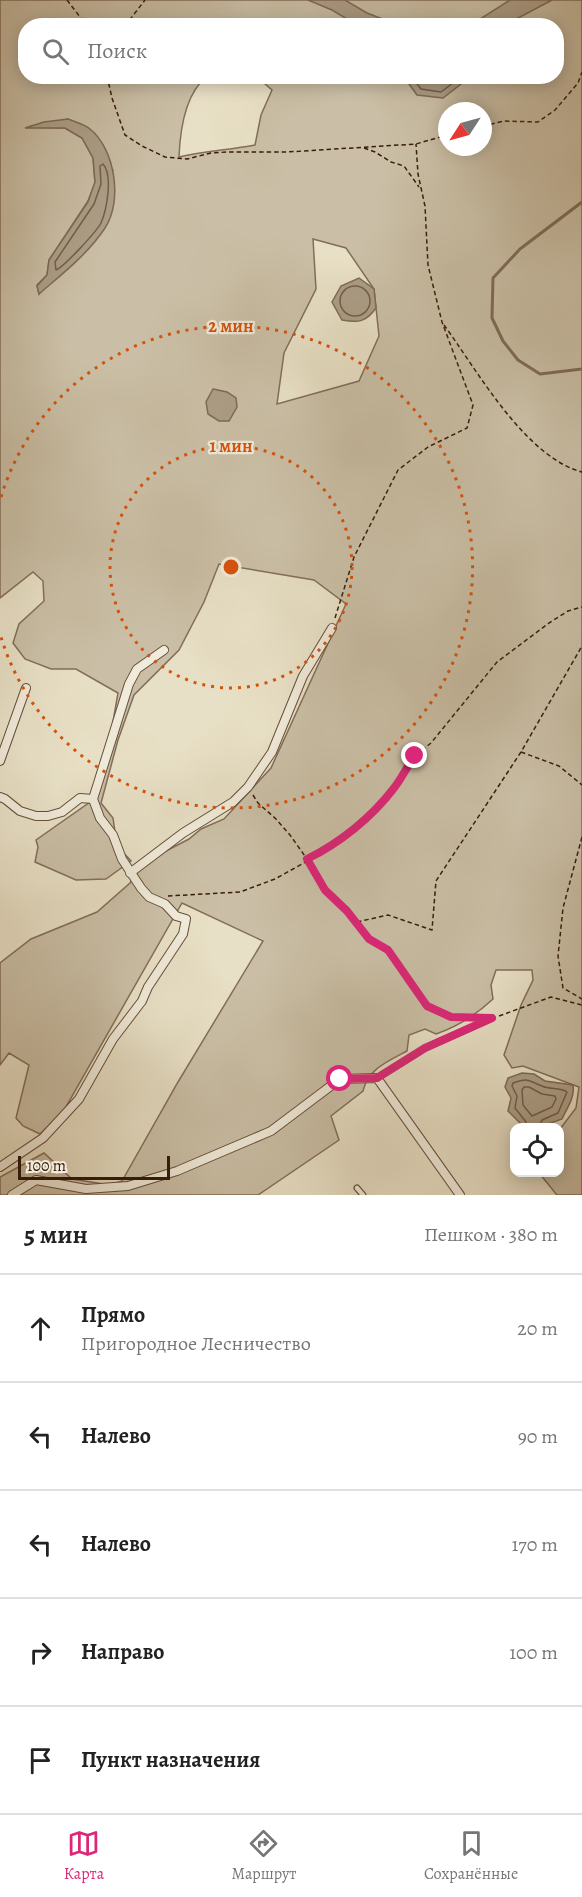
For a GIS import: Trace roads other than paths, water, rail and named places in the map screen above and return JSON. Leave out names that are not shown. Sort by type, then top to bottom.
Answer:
[{"type":"street","points":[[130,873],[183,833],[233,802],[248,787],[272,752],[303,676],[332,628]]},
{"type":"street","points":[[0,1167],[43,1138],[78,1099],[113,1039],[142,1001],[148,987],[183,934],[186,919],[176,916],[165,904],[149,897],[130,873],[113,835],[100,818],[93,799],[129,684],[136,669],[164,650]]},
{"type":"street","points":[[0,761],[26,688]]},
{"type":"street","points":[[0,797],[5,798],[20,811],[36,816],[48,816],[62,812],[80,798],[93,799]]},
{"type":"street","points":[[12,1195],[36,1180],[87,1189],[128,1186],[177,1171],[271,1131],[340,1079],[377,1078],[460,1195]]},
{"type":"lane","points":[[377,1078],[425,1048],[492,1018]]},
{"type":"lane","points":[[357,1188],[363,1195]]},
{"type":"water","points":[[308,0],[345,0],[380,18],[345,18]]},
{"type":"water","points":[[510,0],[552,0],[518,18],[482,18]]},
{"type":"water","points":[[409,84],[461,84],[443,98],[417,95]]},
{"type":"water","points":[[68,119],[90,129],[105,149],[114,176],[114,204],[105,228],[91,246],[39,294],[37,286],[47,275],[49,260],[88,202],[95,182],[93,158],[82,138],[65,128],[25,128],[44,122]]},
{"type":"water","points":[[359,278],[374,289],[376,308],[362,320],[342,320],[332,302],[341,286]]},
{"type":"water","points":[[213,389],[227,392],[236,398],[237,407],[229,421],[219,421],[208,414],[206,402]]},
{"type":"water","points":[[522,1073],[534,1074],[545,1081],[573,1085],[572,1099],[562,1119],[551,1123],[520,1123],[508,1111],[511,1098],[505,1087],[508,1078]]},
{"type":"waterway","points":[[582,202],[520,249],[493,278],[492,318],[503,341],[518,360],[540,374],[582,369]]}]
